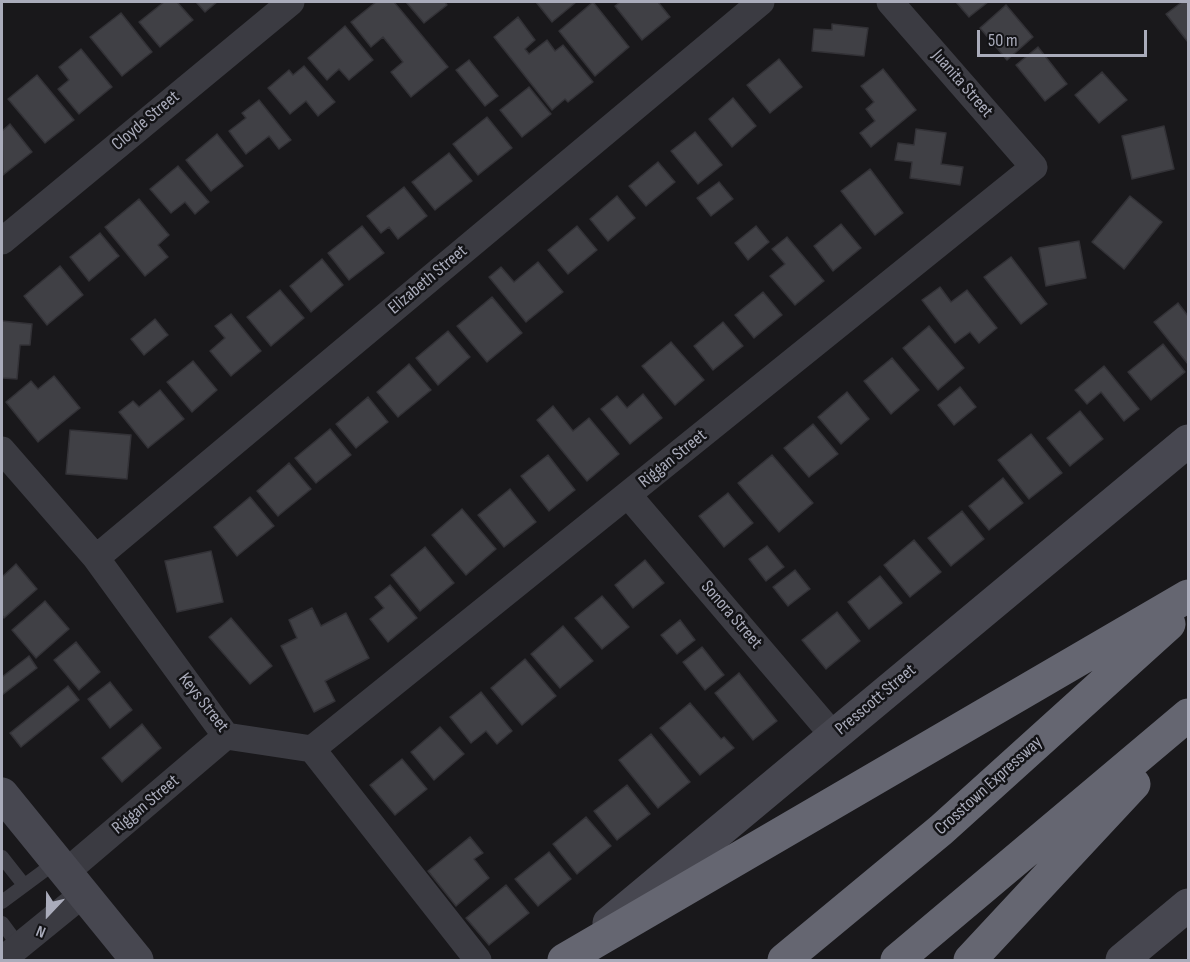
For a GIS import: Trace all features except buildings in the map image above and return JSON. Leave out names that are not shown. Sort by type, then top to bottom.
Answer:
[{"type":"highway","points":[[564,960],[1188,596]]},
{"type":"highway","name":"Crosstown Expressway","points":[[784,960],[942,830],[1188,606]]},
{"type":"highway","points":[[897,960],[1188,715]]},
{"type":"highway","points":[[970,960],[1188,725]]},
{"type":"main road","name":"Presscott Street","points":[[564,960],[1188,441]]},
{"type":"main road","points":[[3,799],[137,960]]},
{"type":"main road","points":[[1122,960],[1188,905]]},
{"type":"street","name":"Cloyde Street","points":[[2,241],[291,2]]},
{"type":"street","name":"Elizabeth Street","points":[[96,558],[761,2]]},
{"type":"street","name":"Juanita Street","points":[[890,2],[1034,167]]},
{"type":"street","name":"Riggan Street","points":[[312,748],[1034,167]]},
{"type":"street","name":"Keys Street","points":[[2,450],[96,558],[226,736],[312,748]]},
{"type":"street","name":"Sonora Street","points":[[628,495],[833,735]]},
{"type":"street","name":"Riggan Street","points":[[11,953],[68,876],[226,736]]},
{"type":"street","points":[[312,748],[477,960]]},
{"type":"lane","points":[[2,857],[24,885]]},
{"type":"lane","points":[[2,902],[24,885],[68,876]]},
{"type":"lane","points":[[2,923],[11,953]]}]
